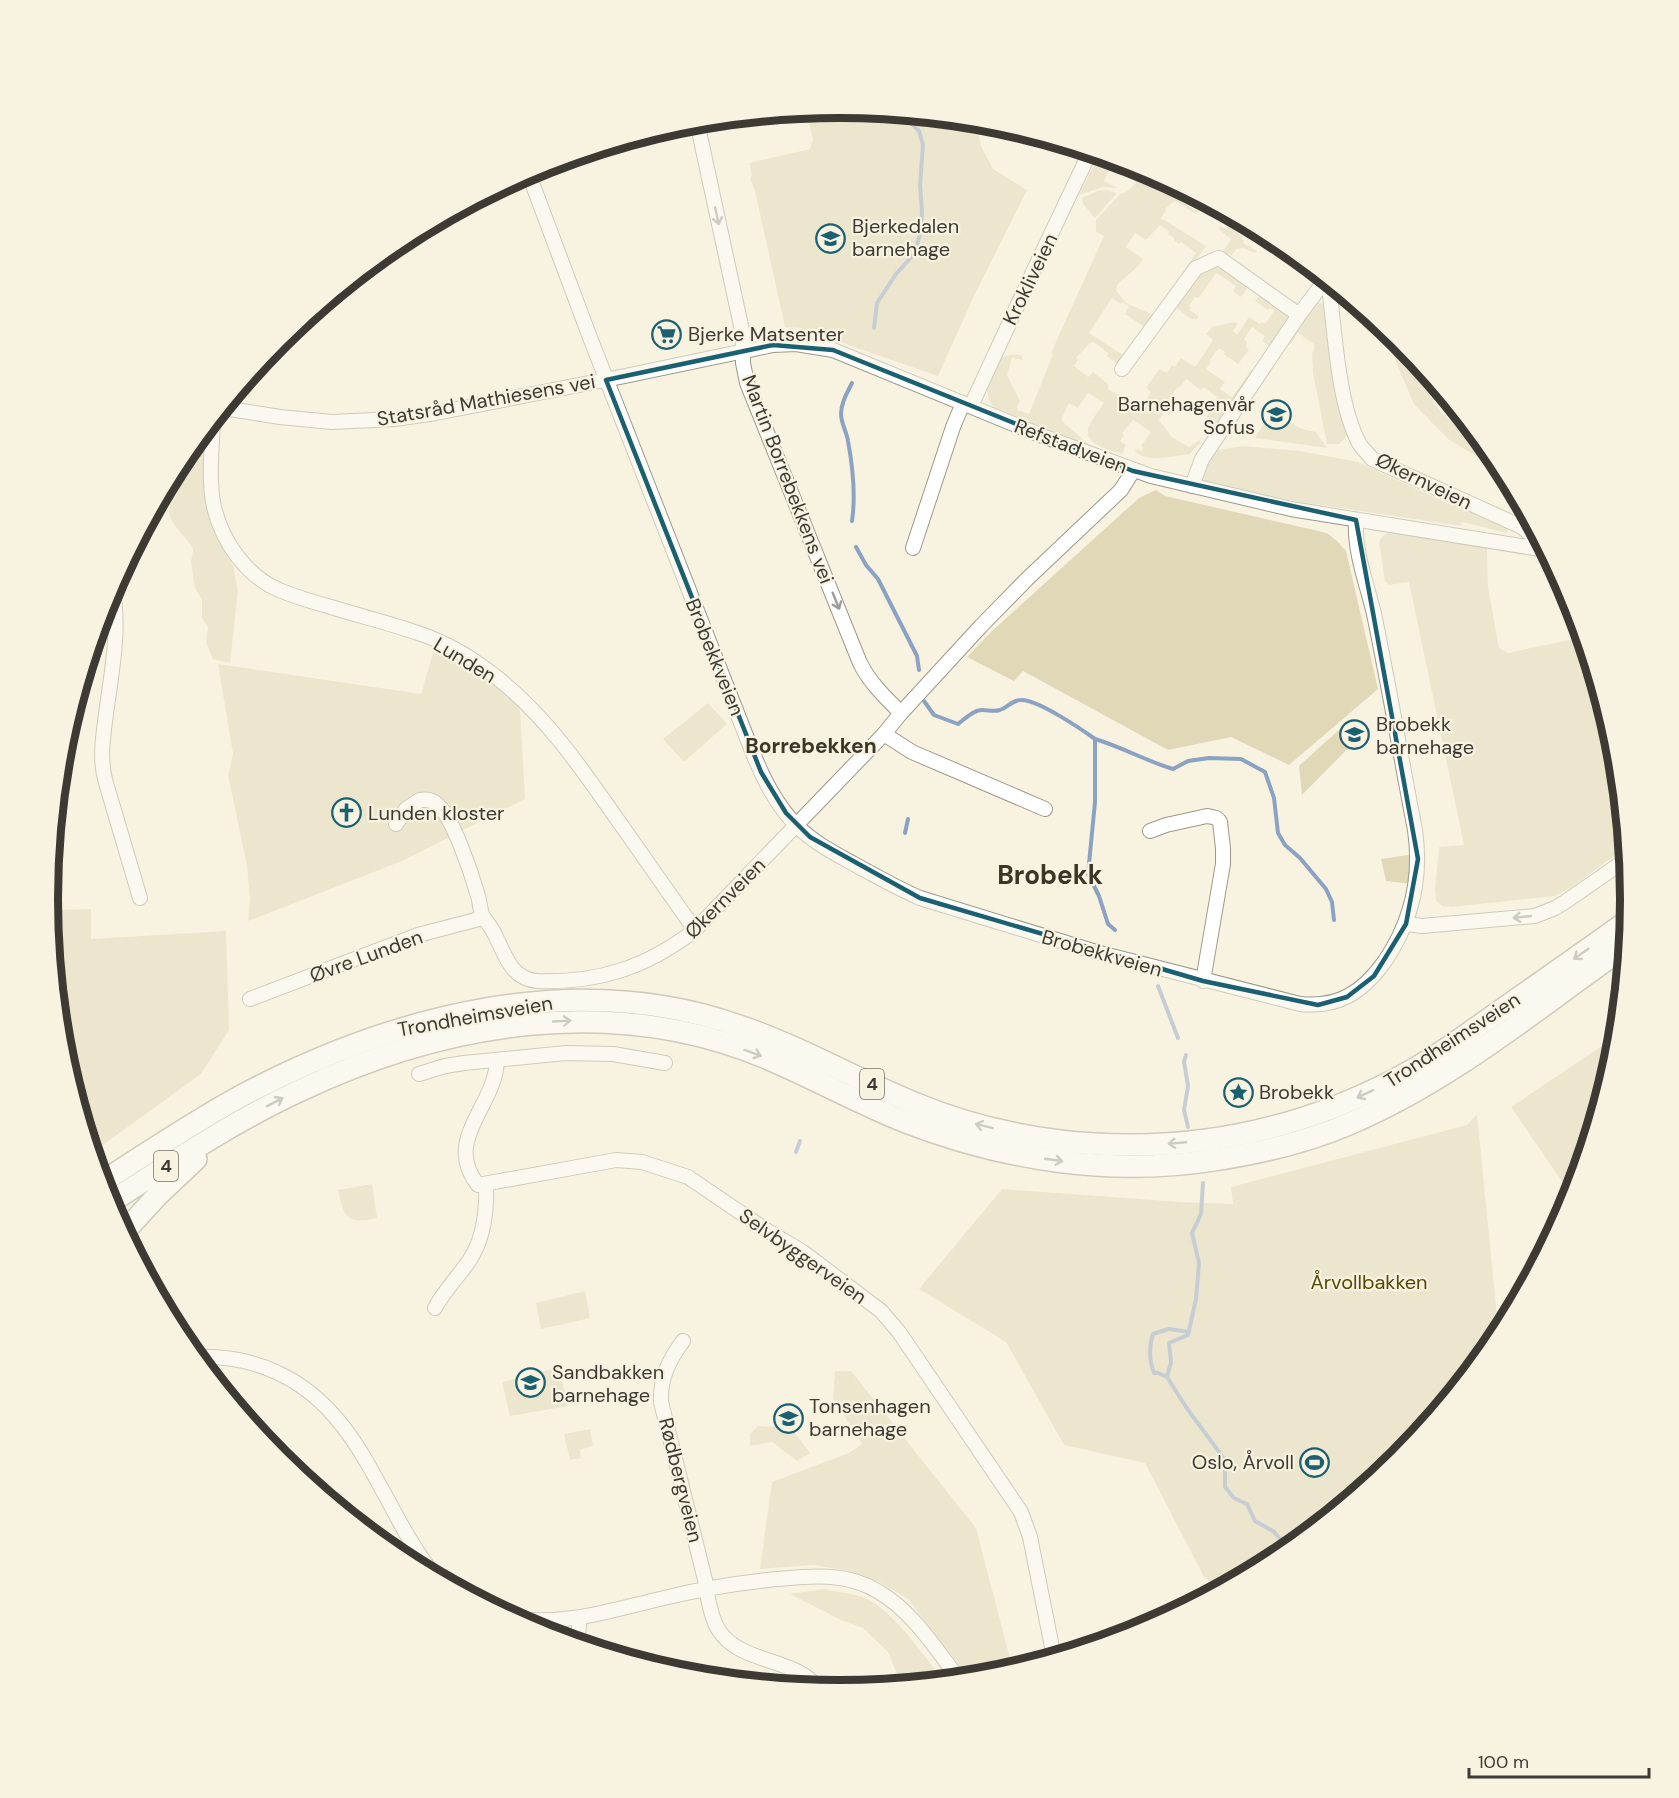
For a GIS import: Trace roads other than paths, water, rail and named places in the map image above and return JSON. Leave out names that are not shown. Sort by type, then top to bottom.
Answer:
[{"type":"highway","name":"Trondheimsveien","points":[[110,1177],[227,1104],[289,1072],[342,1049],[379,1035],[433,1020],[516,1005],[557,1001],[631,1002],[714,1018],[774,1039],[902,1098],[953,1118],[1018,1134],[1062,1141],[1138,1145],[1210,1140],[1305,1118],[1337,1107],[1397,1079],[1458,1041],[1619,927]]},
{"type":"highway","name":"Trondheimsveien","points":[[118,1198],[225,1131],[298,1090],[349,1068],[436,1040],[500,1028],[556,1021],[590,1020],[628,1023],[704,1036],[763,1057],[902,1120],[980,1147],[1017,1155],[1101,1165],[1155,1165],[1213,1160],[1280,1146],[1328,1132],[1350,1124],[1396,1101],[1438,1078],[1481,1050],[1619,951]]},
{"type":"highway","points":[[130,1225],[158,1195],[225,1131]]},
{"type":"street","name":"Martin Borrebekkens vei","points":[[698,131],[743,335],[743,363],[747,383],[860,663],[875,688],[901,713]]},
{"type":"street","name":"Krokliveien","points":[[913,548],[953,427],[967,404],[1033,272],[1087,158]]},
{"type":"street","name":"Brobekkveien","points":[[531,182],[606,380],[761,772],[776,798],[797,826],[825,847],[920,898],[1096,952],[1300,1004],[1318,1005],[1337,1001],[1356,992],[1374,976],[1396,945],[1406,924],[1417,872],[1416,839],[1358,544],[1356,520]]},
{"type":"street","points":[[1122,369],[1196,268],[1219,258],[1299,315]]},
{"type":"street","name":"Økernveien","points":[[1192,486],[1202,459],[1321,284]]},
{"type":"street","name":"Økernveien","points":[[1329,291],[1343,393],[1358,442],[1372,459],[1522,527],[1529,533]]},
{"type":"street","name":"Refstadveien","points":[[606,380],[743,350],[784,344],[809,345],[833,350],[1133,471],[1291,509],[1537,549]]},
{"type":"street","name":"Statsråd Mathiesens vei","points":[[232,409],[314,420],[374,420],[436,413],[606,380]]},
{"type":"street","name":"Lunden","points":[[213,434],[211,491],[214,507],[220,527],[228,542],[247,566],[277,589],[444,643],[502,681],[564,745],[694,930]]},
{"type":"street","name":"Økernveien","points":[[483,918],[491,926],[508,962],[517,975],[531,981],[544,982],[593,977],[636,967],[665,951],[694,930],[797,826],[1027,579],[1121,490],[1133,471]]},
{"type":"street","points":[[115,608],[114,649],[103,737],[102,766],[140,898]]},
{"type":"street","points":[[884,734],[912,752],[1045,809]]},
{"type":"street","points":[[396,824],[406,809],[416,801],[430,800],[438,805],[445,814],[469,869],[483,918]]},
{"type":"street","points":[[1150,831],[1207,816],[1214,817],[1220,822],[1223,864],[1203,981]]},
{"type":"street","points":[[1406,924],[1422,926],[1536,916],[1565,902],[1619,864]]},
{"type":"street","name":"Øvre Lunden","points":[[250,999],[418,935],[483,918]]},
{"type":"street","points":[[419,1074],[445,1066],[544,1055],[600,1053],[665,1063]]},
{"type":"street","points":[[435,1308],[476,1250],[483,1227],[486,1184],[477,1185],[472,1178],[465,1158],[465,1144],[495,1078],[497,1060]]},
{"type":"street","name":"Selvbyggerveien","points":[[486,1184],[616,1160],[642,1162],[688,1177],[803,1252],[881,1311],[899,1332],[1021,1512],[1030,1537],[1053,1650]]},
{"type":"street","name":"Rødbergveien","points":[[682,1341],[666,1366],[661,1402],[717,1629],[732,1645],[796,1671],[809,1679]]},
{"type":"street","points":[[208,1357],[228,1358],[268,1368],[308,1390],[328,1408],[351,1436],[423,1559]]},
{"type":"street","points":[[539,1620],[580,1618],[707,1588],[818,1576],[837,1577],[868,1586],[891,1600],[907,1614],[953,1671]]},
{"type":"street","points":[[578,1635],[580,1618]]},
{"type":"waterway","points":[[874,328],[877,303],[896,274],[915,253],[921,230],[920,185],[923,145],[919,131],[910,122]]},
{"type":"waterway","points":[[852,383],[841,410],[853,471],[852,521]]},
{"type":"waterway","points":[[856,547],[866,565],[878,579],[917,656],[919,670]]},
{"type":"waterway","points":[[924,701],[934,715],[958,724],[979,710],[998,711],[1015,701],[1028,701],[1059,715],[1095,739],[1095,802],[1088,874],[1099,896],[1108,924],[1115,930]]},
{"type":"waterway","points":[[1095,739],[1173,769],[1188,761],[1209,758],[1241,759],[1265,772],[1274,798],[1278,833],[1285,845],[1300,858],[1326,889],[1332,902],[1334,920]]},
{"type":"waterway","points":[[905,833],[908,819]]},
{"type":"waterway","points":[[1158,986],[1178,1038]]},
{"type":"waterway","points":[[1186,1055],[1184,1062],[1188,1086],[1184,1110],[1188,1127]]},
{"type":"waterway","points":[[796,1152],[800,1141]]},
{"type":"waterway","points":[[1203,1183],[1201,1214],[1192,1233],[1199,1263],[1196,1299],[1188,1335],[1169,1343],[1171,1362],[1167,1377],[1225,1460],[1225,1487],[1234,1498],[1247,1504],[1255,1521],[1273,1531],[1282,1542]]},
{"type":"waterway","points":[[1167,1377],[1154,1373],[1152,1368],[1150,1354],[1153,1334],[1169,1329],[1189,1332]]},
{"type":"place","name":"Bjerkedalen barnehage","points":[[831,238]]},
{"type":"place","name":"Bjerke Matsenter","points":[[667,334]]},
{"type":"place","name":"Barnehagenvår Sofus","points":[[1276,415]]},
{"type":"place","name":"Brobekk barnehage","points":[[1355,735]]},
{"type":"place","name":"Lunden kloster","points":[[347,813]]},
{"type":"place","name":"Brobekk","points":[[1238,1092]]},
{"type":"place","name":"Sandbakken barnehage","points":[[531,1383]]},
{"type":"place","name":"Tonsenhagen barnehage","points":[[788,1418]]},
{"type":"place","name":"Oslo, Årvoll","points":[[1315,1462]]},
{"type":"district","name":"Borrebekken","points":[[811,746]]},
{"type":"district","name":"Brobekk","points":[[1050,875]]},
{"type":"park label","name":"Årvollbakken","points":[[1369,1282]]}]
